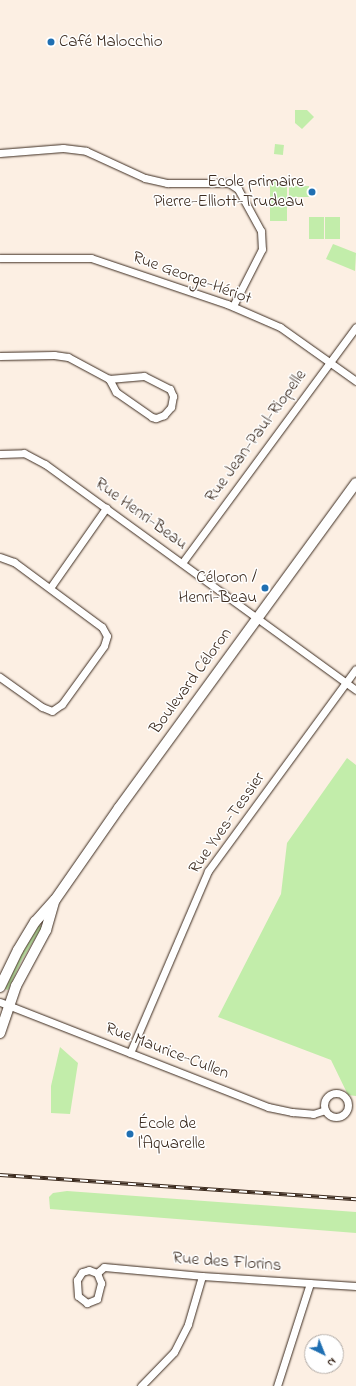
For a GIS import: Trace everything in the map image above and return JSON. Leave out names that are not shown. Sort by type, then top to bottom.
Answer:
[{"type":"street","points":[[0,153],[63,148],[86,151],[145,178],[167,183],[228,183],[238,189],[261,231],[262,249],[233,306]]},
{"type":"street","name":"Rue George-Hériot","points":[[0,258],[91,258],[233,306],[280,327],[356,381]]},
{"type":"street","name":"Rue Jean-Paul-Riopelle","points":[[182,563],[356,327]]},
{"type":"street","points":[[0,356],[54,355],[68,357],[110,379],[144,376],[155,380],[170,389],[173,396],[172,407],[164,415],[156,418],[116,392],[110,379]]},
{"type":"street","name":"Rue Henri-Beau","points":[[0,454],[24,453],[46,464],[356,690]]},
{"type":"street","name":"Boulevard Céloron","points":[[0,987],[13,959],[34,922],[55,900],[114,814],[356,483]]},
{"type":"street","points":[[50,588],[106,508]]},
{"type":"street","points":[[0,557],[14,562],[102,626],[107,636],[104,646],[62,704],[52,711],[42,707],[0,677]]},
{"type":"street","name":"Rue Yves-Tessier","points":[[130,1053],[208,871],[356,669]]},
{"type":"street","name":"Boulevard Céloron","points":[[0,1033],[4,1003],[46,930],[55,900]]},
{"type":"street","name":"Rue Maurice-Cullen","points":[[4,1003],[268,1107],[292,1112],[313,1114],[325,1110]]},
{"type":"street","name":"Rue des Florins","points":[[97,1273],[104,1267],[202,1276],[356,1286]]},
{"type":"street","name":"Rue des Florins","points":[[90,1270],[97,1273],[101,1279],[99,1296],[91,1303],[83,1302],[76,1293],[79,1276],[82,1272],[90,1270]]},
{"type":"street","points":[[141,1386],[174,1352],[188,1324],[202,1276]]},
{"type":"street","points":[[277,1386],[310,1283]]},
{"type":"green space","points":[[295,110],[307,110],[314,117],[302,129],[295,123]]},
{"type":"green space","points":[[275,144],[284,145],[283,155],[274,154]]},
{"type":"green space","points":[[270,181],[287,181],[287,221],[270,221]]},
{"type":"green space","points":[[289,186],[309,186],[309,197],[289,197]]},
{"type":"green space","points":[[309,217],[324,217],[324,239],[309,239]]},
{"type":"green space","points":[[325,217],[340,217],[340,239],[325,239]]},
{"type":"green space","points":[[333,244],[356,253],[355,271],[326,259]]},
{"type":"green space","points":[[347,758],[356,765],[356,1096],[348,1095],[331,1060],[218,1017],[281,894],[287,843]]},
{"type":"green space","points":[[39,925],[42,927],[22,960],[8,990],[5,989],[22,954]]},
{"type":"green space","points":[[60,1047],[78,1063],[70,1114],[51,1113],[51,1086]]},
{"type":"green space","points":[[67,1191],[356,1212],[356,1233],[50,1209],[49,1197],[53,1193]]},
{"type":"railway","points":[[0,1175],[356,1199]]},
{"type":"place","name":"Café Malocchio","points":[[51,42]]},
{"type":"place","name":"Ecole primaire Pierre-Elliott-Trudeau","points":[[312,192]]},
{"type":"place","name":"Céloron / Henri-Beau","points":[[265,588]]},
{"type":"place","name":"École de l'Aquarelle","points":[[130,1134]]}]
